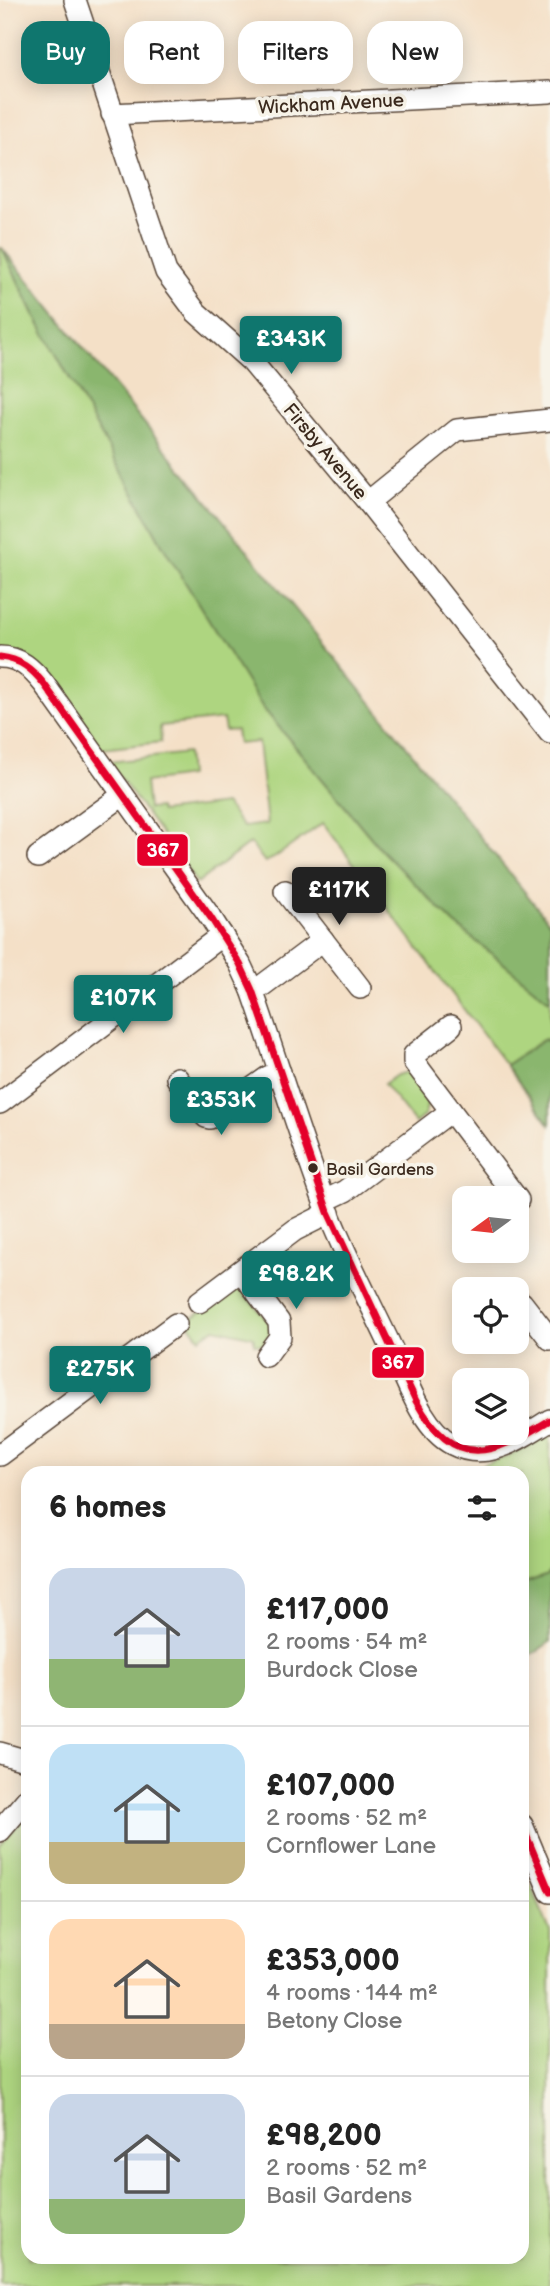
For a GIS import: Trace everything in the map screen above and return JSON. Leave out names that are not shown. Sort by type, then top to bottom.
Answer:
[{"type":"street","name":"Firsby Avenue","points":[[75,0],[166,272],[196,312],[252,362],[368,502],[550,733]]},
{"type":"street","name":"Wickham Avenue","points":[[112,114],[550,92]]},
{"type":"street","points":[[368,502],[457,429],[550,420]]},
{"type":"street","points":[[0,657],[18,660],[33,670],[240,964],[252,990],[326,1207],[428,1422],[450,1443],[476,1451],[507,1446],[550,1420]]},
{"type":"street","points":[[38,857],[123,795]]},
{"type":"street","points":[[285,891],[359,988]]},
{"type":"street","points":[[0,1103],[222,935]]},
{"type":"street","points":[[252,990],[263,985],[323,940]]},
{"type":"street","points":[[451,1026],[413,1058],[507,1186]]},
{"type":"street","points":[[177,1078],[206,1117],[210,1118],[268,1077],[280,1072]]},
{"type":"street","points":[[199,1302],[451,1111]]},
{"type":"street","points":[[241,1271],[279,1322],[281,1337],[266,1356]]},
{"type":"street","points":[[529,1312],[550,1339]]},
{"type":"street","points":[[0,1455],[176,1324]]},
{"type":"street","points":[[0,1753],[21,1758]]},
{"type":"street","points":[[0,1831],[21,1806]]},
{"type":"street","points":[[529,1842],[550,1892]]},
{"type":"green space","points":[[0,248],[164,548],[263,708],[383,852],[454,923],[550,1001],[550,1044],[544,1039],[506,1065],[323,823],[265,862],[250,843],[197,883],[109,762],[187,753],[189,776],[145,782],[148,809],[159,808],[160,812],[225,804],[243,827],[267,824],[258,742],[238,744],[236,730],[225,731],[223,719],[160,726],[161,742],[102,749],[0,650]]},
{"type":"green space","points":[[2,248],[550,923],[550,1001],[454,923],[383,852],[263,708],[164,548],[35,316]]},
{"type":"green space","points":[[545,1039],[550,1044],[550,1125],[506,1065]]},
{"type":"green space","points":[[406,1072],[410,1073],[428,1101],[425,1115],[415,1123],[384,1084]]},
{"type":"green space","points":[[235,1288],[241,1288],[273,1327],[264,1344],[254,1344],[254,1337],[215,1328],[200,1338],[187,1321]]},
{"type":"green space","points":[[550,1432],[550,1572],[545,1576],[529,1582],[529,1466],[482,1466],[506,1457]]},
{"type":"green space","points":[[550,1572],[550,1642],[529,1655],[529,1582]]},
{"type":"green space","points":[[21,1821],[21,2264],[529,2264],[529,1882],[550,1931],[550,2286],[0,2286],[0,1845]]},
{"type":"transit line","name":"367","points":[[0,657],[25,666],[44,684],[211,918],[240,964],[252,990],[328,1212],[416,1401],[431,1423],[445,1439],[460,1447],[476,1450],[510,1442],[550,1420]]},
{"type":"transit line","name":"367","points":[[529,1842],[550,1892]]},
{"type":"place","name":"Basil Gardens","points":[[313,1168]]}]
